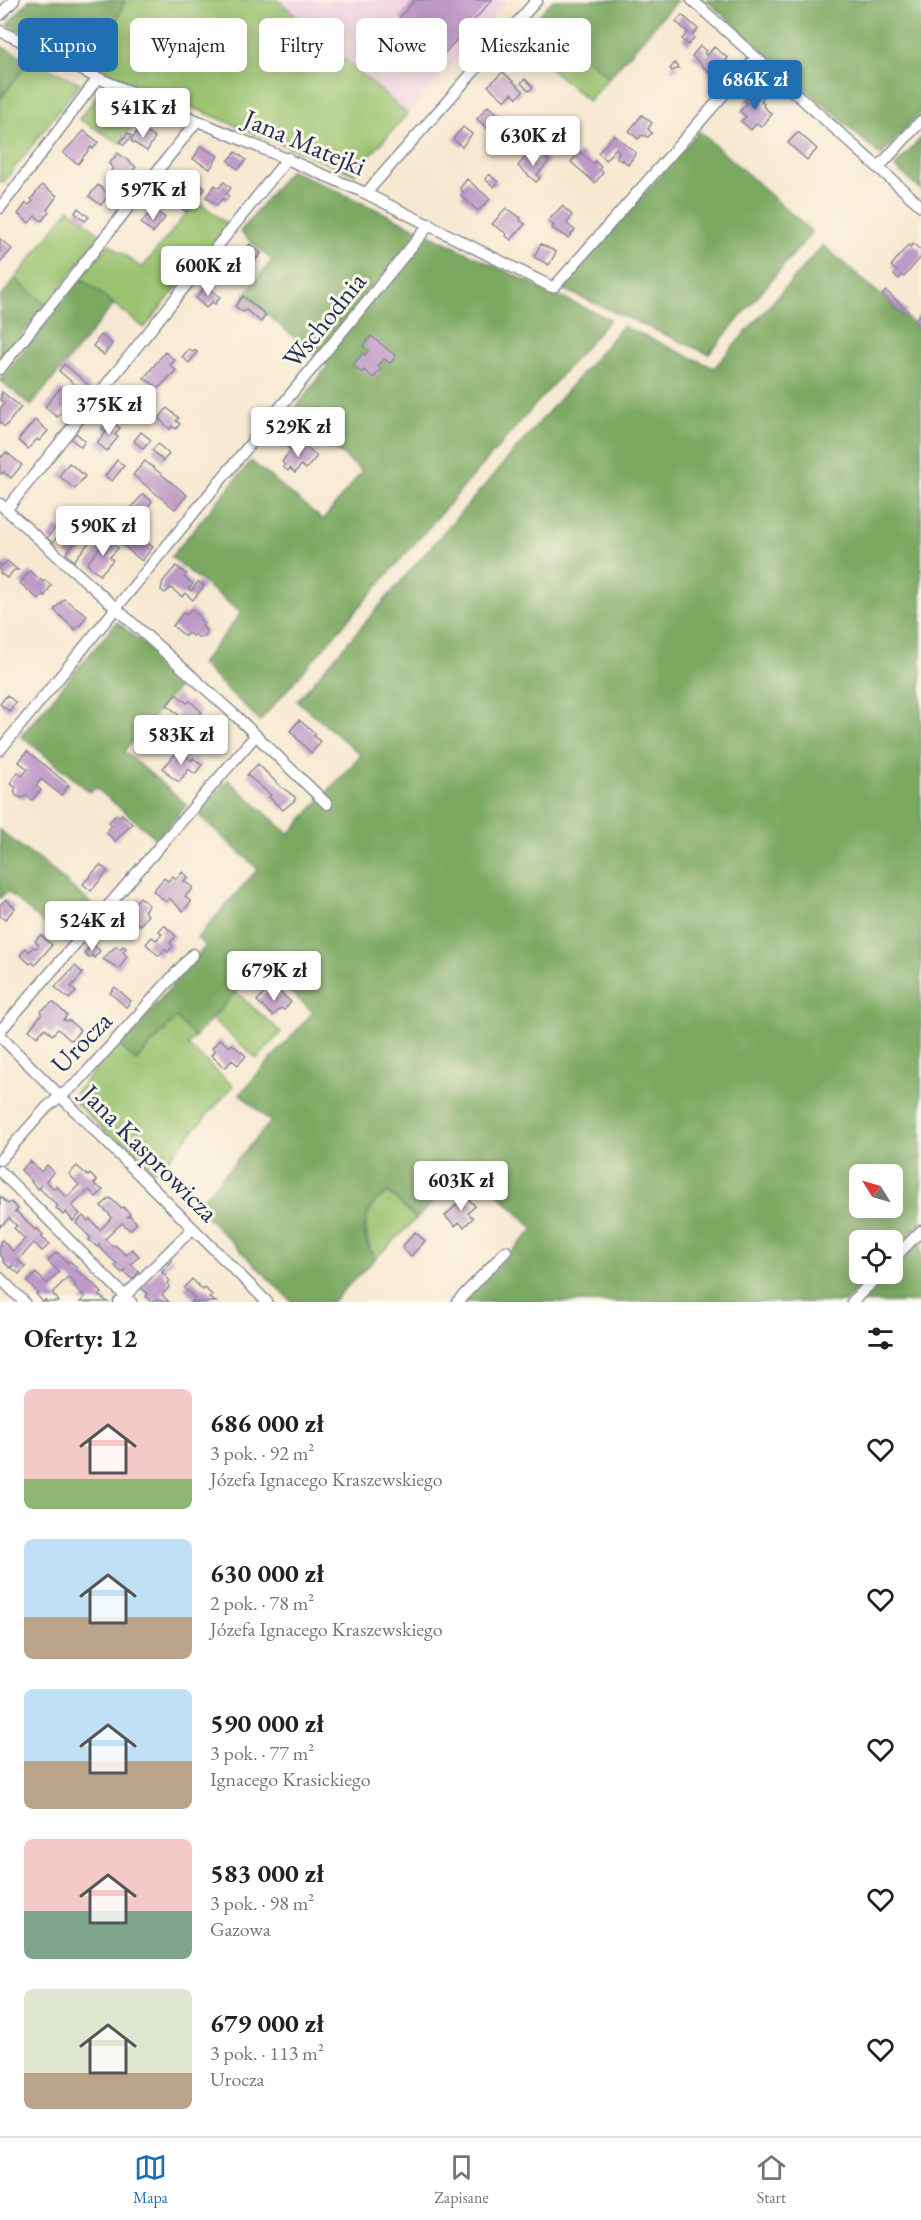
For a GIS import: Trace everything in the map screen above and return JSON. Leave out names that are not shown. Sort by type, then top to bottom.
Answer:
[{"type":"street","points":[[0,15],[14,0]]},
{"type":"street","points":[[366,193],[537,0]]},
{"type":"street","points":[[692,0],[921,206]]},
{"type":"street","name":"Jana Matejki","points":[[0,31],[98,78],[366,193],[430,224],[544,285],[552,287],[756,58]]},
{"type":"street","points":[[0,208],[98,78]]},
{"type":"street","points":[[878,168],[921,120]]},
{"type":"street","points":[[0,369],[197,121]]},
{"type":"street","points":[[288,158],[3,507],[118,608],[327,804]]},
{"type":"street","name":"Wschodnia","points":[[0,750],[430,224]]},
{"type":"street","points":[[0,1031],[256,735]]},
{"type":"street","name":"Urocza","points":[[0,1160],[47,1107],[77,1083],[193,954]]},
{"type":"street","name":"Jana Kasprowicza","points":[[0,1036],[267,1302]]},
{"type":"street","points":[[0,1170],[125,1300],[193,1228]]},
{"type":"street","points":[[903,1249],[921,1230]]},
{"type":"street","points":[[457,1302],[506,1251]]},
{"type":"street","points":[[0,1278],[24,1302]]},
{"type":"street","points":[[852,1302],[870,1284]]},
{"type":"shaded area","points":[[278,0],[508,0],[492,18],[459,18],[459,55],[447,69],[447,18],[356,18],[356,69],[344,58],[344,18],[298,18]]},
{"type":"shaded area","points":[[359,72],[444,72],[407,114]]},
{"type":"green space","points":[[29,0],[125,0],[118,18],[18,18],[18,30],[7,25]]},
{"type":"green space","points":[[125,0],[278,0],[298,18],[259,18],[259,72],[344,72],[344,58],[356,69],[356,72],[359,72],[407,114],[354,174],[106,72],[118,72],[118,18]]},
{"type":"green space","points":[[553,0],[677,0],[609,78],[591,62],[591,18],[540,18],[538,16]]},
{"type":"green space","points":[[706,0],[921,0],[921,112],[881,156]]},
{"type":"green space","points":[[0,46],[18,54],[18,72],[21,72],[0,99]]},
{"type":"green space","points":[[591,62],[609,78],[588,101],[555,72],[591,72]]},
{"type":"green space","points":[[21,72],[56,72],[80,83],[3,183],[0,181],[0,99]]},
{"type":"green space","points":[[100,92],[145,111],[120,143],[79,119]]},
{"type":"green space","points":[[699,131],[812,232],[709,354],[562,289]]},
{"type":"green space","points":[[921,138],[921,190],[895,167]]},
{"type":"green space","points":[[290,170],[610,319],[260,721],[201,664],[241,613],[171,557],[251,461],[323,520],[362,471],[291,414],[328,366],[244,295],[272,260],[240,232]]},
{"type":"green space","points":[[197,200],[228,225],[144,328],[81,278],[109,244],[142,268]]},
{"type":"green space","points":[[69,209],[101,235],[47,305],[15,279]]},
{"type":"green space","points":[[823,245],[921,330],[921,1223],[903,1242],[903,1230],[849,1230],[849,1284],[863,1284],[846,1302],[462,1302],[534,1229],[470,1167],[416,1219],[389,1192],[383,1195],[371,1208],[365,1225],[366,1239],[374,1260],[332,1302],[292,1302],[196,1206],[271,1122],[240,1094],[313,1012],[260,965],[195,1037],[176,1018],[136,1061],[120,1046],[206,946],[197,938],[258,869],[197,814],[228,780],[289,834],[361,755],[297,701],[623,326],[714,368]]},
{"type":"green space","points":[[81,278],[114,304],[31,406],[0,380]]},
{"type":"green space","points":[[15,279],[47,305],[0,361],[0,298]]},
{"type":"green space","points":[[117,622],[186,678],[124,751],[187,805],[157,839],[95,787],[90,792],[21,736]]},
{"type":"green space","points":[[0,830],[34,857],[36,856],[96,908],[66,943],[7,891],[0,898]]},
{"type":"green space","points":[[236,992],[281,1032],[257,1059],[212,1019]]},
{"type":"green space","points":[[176,1018],[195,1037],[188,1045],[233,1086],[162,1166],[152,1170],[143,1168],[75,1102],[77,1091],[117,1044],[136,1061]]},
{"type":"green space","points":[[389,1192],[416,1219],[374,1260],[366,1231],[366,1222],[372,1206]]},
{"type":"green space","points":[[921,1238],[921,1302],[858,1302],[876,1284],[903,1284],[903,1257]]},
{"type":"building","points":[[415,0],[492,0],[476,18],[459,18],[459,37],[447,50],[447,18],[399,18]]},
{"type":"building","points":[[682,15],[698,29],[692,35],[694,38],[688,45],[682,39],[688,32],[676,22]]},
{"type":"building","points":[[700,46],[706,51],[704,53],[707,56],[714,47],[728,58],[713,76],[692,56]]},
{"type":"building","points":[[675,63],[679,68],[672,71],[670,69]]},
{"type":"building","points":[[503,72],[523,91],[517,98],[512,93],[505,101],[488,86]]},
{"type":"building","points":[[525,79],[533,87],[529,91],[521,83]]},
{"type":"building","points":[[754,90],[763,98],[761,101],[763,106],[772,114],[762,127],[757,123],[751,130],[741,121],[746,117],[740,111],[747,103],[744,101]]},
{"type":"building","points":[[488,106],[501,117],[497,125],[489,130],[477,119]]},
{"type":"building","points":[[642,115],[652,123],[648,129],[652,133],[648,137],[642,135],[638,139],[629,131]]},
{"type":"building","points":[[463,127],[472,134],[462,147],[453,139]]},
{"type":"building","points":[[139,128],[155,137],[147,151],[131,141]]},
{"type":"building","points":[[84,131],[98,142],[93,149],[91,147],[78,164],[63,153]]},
{"type":"building","points":[[565,131],[573,139],[562,151],[554,143]]},
{"type":"building","points":[[798,132],[817,149],[807,160],[788,143]]},
{"type":"building","points":[[128,133],[132,136],[124,145],[120,142]]},
{"type":"building","points":[[614,135],[636,153],[628,165],[622,159],[621,161],[617,158],[619,152],[616,148],[606,160],[598,153]]},
{"type":"building","points":[[201,146],[218,156],[210,169],[193,159]]},
{"type":"building","points":[[236,152],[246,160],[238,169],[228,161]]},
{"type":"building","points":[[580,152],[593,164],[595,161],[601,167],[599,169],[603,173],[595,183],[571,162]]},
{"type":"building","points":[[118,153],[136,167],[127,177],[122,173],[118,177],[111,171],[113,168],[109,164]]},
{"type":"building","points":[[542,155],[549,161],[537,175],[540,178],[536,182],[518,166],[526,156],[534,163]]},
{"type":"building","points":[[489,174],[498,182],[494,187],[485,179]]},
{"type":"building","points":[[467,179],[490,199],[478,211],[461,196],[464,193],[460,188]]},
{"type":"building","points":[[224,182],[231,188],[226,194],[229,196],[217,205],[206,197],[215,185],[219,188]]},
{"type":"building","points":[[199,184],[205,189],[187,212],[182,209]]},
{"type":"building","points":[[42,185],[57,196],[42,221],[35,216],[29,223],[18,214],[26,203],[29,205],[33,201],[31,199]]},
{"type":"building","points":[[98,185],[109,194],[101,205],[89,196]]},
{"type":"building","points":[[562,206],[572,215],[567,224],[575,230],[568,238],[552,228],[554,226],[548,221]]},
{"type":"building","points":[[78,208],[89,217],[85,221],[75,213]]},
{"type":"building","points":[[506,208],[521,218],[520,220],[525,224],[511,240],[506,236],[507,234],[492,224]]},
{"type":"building","points":[[153,209],[165,218],[153,233],[141,223]]},
{"type":"building","points":[[0,239],[12,249],[0,263]]},
{"type":"building","points":[[250,244],[261,253],[243,276],[228,265]]},
{"type":"building","points":[[541,244],[556,252],[549,265],[534,257]]},
{"type":"building","points":[[913,244],[921,250],[921,257],[904,277],[902,275],[899,279],[894,275],[897,271],[891,266],[908,245],[910,247]]},
{"type":"building","points":[[206,286],[220,297],[215,304],[212,302],[206,308],[196,298]]},
{"type":"building","points":[[886,291],[908,311],[904,315],[882,295]]},
{"type":"building","points":[[243,296],[266,315],[261,322],[246,310],[243,312],[235,306]]},
{"type":"building","points":[[921,313],[921,329],[913,322]]},
{"type":"building","points":[[101,335],[112,344],[104,355],[93,346]]},
{"type":"building","points":[[371,336],[396,356],[390,363],[384,359],[378,366],[381,368],[374,378],[364,370],[362,373],[353,365],[363,353],[365,355],[368,351],[363,346]]},
{"type":"building","points":[[189,349],[197,352],[189,363],[182,357]]},
{"type":"building","points":[[165,352],[175,360],[170,365],[176,370],[159,388],[144,378]]},
{"type":"building","points":[[64,364],[91,387],[86,394],[59,371]]},
{"type":"building","points":[[60,388],[69,395],[66,399],[71,403],[57,417],[45,407]]},
{"type":"building","points":[[2,392],[21,407],[5,427],[0,423],[0,409],[4,403],[0,400]]},
{"type":"building","points":[[167,408],[179,418],[176,421],[180,424],[176,429],[172,426],[170,429],[159,419]]},
{"type":"building","points":[[35,420],[48,431],[28,449],[18,440]]},
{"type":"building","points":[[109,420],[120,428],[115,435],[118,437],[107,451],[97,443],[106,432],[102,429]]},
{"type":"building","points":[[141,432],[151,440],[143,449],[134,441]]},
{"type":"building","points":[[76,433],[85,441],[81,447],[71,439]]},
{"type":"building","points":[[290,443],[298,449],[302,444],[317,456],[306,469],[301,465],[295,473],[290,468],[288,471],[283,467],[285,465],[282,462],[291,450],[287,446]]},
{"type":"building","points":[[158,444],[169,454],[163,461],[152,450]]},
{"type":"building","points":[[6,452],[22,465],[11,478],[3,472],[0,473],[0,455],[2,457]]},
{"type":"building","points":[[117,460],[124,466],[112,481],[105,476]]},
{"type":"building","points":[[145,461],[187,495],[175,509],[133,475]]},
{"type":"building","points":[[69,463],[85,476],[75,489],[59,476]]},
{"type":"building","points":[[143,494],[152,501],[147,508],[150,511],[144,519],[142,517],[140,519],[131,508]]},
{"type":"building","points":[[115,512],[128,522],[126,525],[153,547],[142,561],[121,544],[128,536],[108,520]]},
{"type":"building","points":[[57,526],[62,530],[53,543],[47,538]]},
{"type":"building","points":[[90,531],[95,535],[74,561],[66,553],[81,535],[84,537]]},
{"type":"building","points":[[107,538],[118,548],[110,557],[113,560],[100,575],[87,564]]},
{"type":"building","points":[[7,561],[18,570],[14,570],[7,578],[0,573],[0,564],[2,566]]},
{"type":"building","points":[[176,566],[193,584],[188,589],[191,591],[198,582],[204,586],[193,600],[185,593],[182,597],[171,588],[165,593],[161,590],[163,581]]},
{"type":"building","points":[[30,571],[43,582],[45,580],[51,585],[45,596],[43,594],[39,600],[20,583]]},
{"type":"building","points":[[64,599],[87,615],[75,630],[54,610]]},
{"type":"building","points":[[191,609],[204,623],[202,625],[207,632],[204,637],[188,633],[185,636],[173,626],[183,613],[186,615]]},
{"type":"building","points":[[176,694],[187,703],[190,701],[202,712],[186,731],[173,720],[178,714],[167,705]]},
{"type":"building","points":[[7,695],[16,703],[9,711],[0,704]]},
{"type":"building","points":[[299,720],[316,734],[314,736],[321,742],[311,753],[290,731]]},
{"type":"building","points":[[179,750],[192,761],[193,758],[202,765],[195,774],[189,769],[179,782],[163,768]]},
{"type":"building","points":[[27,751],[69,785],[61,795],[41,779],[36,786],[41,790],[32,800],[27,796],[22,798],[16,796],[14,791],[16,788],[10,783],[18,772],[22,776],[28,769],[19,762]]},
{"type":"building","points":[[258,764],[295,797],[295,800],[283,810],[269,797],[271,795],[247,775]]},
{"type":"building","points":[[122,814],[132,824],[115,841],[106,832],[112,825],[109,822],[116,815],[119,817]]},
{"type":"building","points":[[100,865],[108,871],[91,891],[83,884]]},
{"type":"building","points":[[182,872],[188,877],[184,881],[192,887],[192,890],[185,896],[191,902],[183,911],[169,898],[166,902],[153,891],[164,878],[168,881],[173,876],[176,879]]},
{"type":"building","points":[[140,897],[149,905],[144,911],[148,915],[140,925],[138,923],[134,928],[122,917],[125,914],[121,910],[126,904],[130,908]]},
{"type":"building","points":[[6,899],[15,908],[5,920],[0,916],[0,905]]},
{"type":"building","points":[[164,925],[176,936],[170,943],[173,946],[168,952],[165,949],[159,956],[146,944],[152,937],[156,940],[162,934],[159,931]]},
{"type":"building","points":[[41,935],[52,945],[35,965],[32,962],[30,964],[20,955],[26,948],[29,952],[33,947],[36,948],[39,945],[35,941]]},
{"type":"building","points":[[93,944],[100,951],[94,958],[92,955],[89,958],[84,953]]},
{"type":"building","points":[[116,946],[120,949],[123,946],[126,948],[123,952],[127,956],[119,969],[103,959]]},
{"type":"building","points":[[75,966],[83,973],[71,987],[76,992],[69,999],[55,987]]},
{"type":"building","points":[[115,987],[131,1001],[126,1007],[110,993]]},
{"type":"building","points":[[269,988],[277,995],[280,992],[291,1002],[284,1010],[281,1008],[273,1016],[257,1001]]},
{"type":"building","points":[[53,1002],[67,1015],[63,1020],[70,1021],[80,1030],[73,1039],[70,1040],[58,1029],[52,1035],[45,1028],[37,1037],[29,1030],[41,1015],[41,1011]]},
{"type":"building","points":[[220,1039],[229,1047],[232,1044],[246,1056],[238,1065],[232,1060],[225,1068],[211,1055],[215,1051],[212,1048]]},
{"type":"building","points":[[30,1161],[41,1172],[47,1165],[54,1172],[46,1181],[54,1189],[56,1186],[67,1197],[79,1185],[69,1174],[77,1166],[88,1176],[90,1174],[97,1181],[94,1184],[103,1190],[96,1197],[89,1190],[72,1206],[80,1214],[73,1221],[66,1212],[63,1215],[56,1208],[58,1206],[40,1189],[40,1186],[38,1189],[21,1170]]},
{"type":"building","points":[[463,1193],[475,1206],[468,1213],[473,1218],[464,1227],[459,1222],[455,1226],[445,1216],[462,1199],[459,1197]]},
{"type":"building","points":[[0,1196],[8,1204],[11,1202],[18,1209],[15,1212],[35,1230],[37,1228],[43,1235],[41,1237],[50,1244],[42,1251],[34,1243],[18,1260],[26,1267],[19,1274],[12,1268],[12,1265],[10,1268],[3,1261],[0,1255],[0,1242],[2,1240],[13,1251],[25,1239],[14,1228],[17,1226],[9,1218],[0,1227]]},
{"type":"building","points":[[110,1198],[130,1214],[127,1217],[130,1216],[137,1223],[130,1230],[122,1223],[105,1239],[126,1255],[132,1249],[139,1256],[131,1264],[139,1272],[132,1279],[125,1273],[125,1270],[122,1273],[115,1266],[117,1264],[99,1247],[100,1244],[97,1247],[89,1240],[91,1238],[76,1223],[83,1216],[88,1221],[90,1219],[100,1230],[112,1217],[101,1206]]},
{"type":"building","points":[[415,1232],[425,1241],[411,1256],[402,1247]]},
{"type":"building","points":[[57,1252],[93,1283],[102,1293],[99,1296],[108,1302],[80,1302],[85,1297],[68,1277],[52,1293],[58,1302],[45,1302],[46,1299],[43,1302],[27,1282],[36,1273],[47,1284],[59,1272],[48,1261]]},
{"type":"building","points":[[172,1256],[172,1261],[162,1272],[170,1281],[167,1283],[170,1286],[162,1295],[169,1302],[156,1300],[151,1302],[146,1296],[148,1294],[141,1288]]},
{"type":"building","points":[[192,1279],[203,1290],[205,1288],[212,1295],[209,1298],[216,1302],[191,1302],[195,1299],[184,1288]]}]
